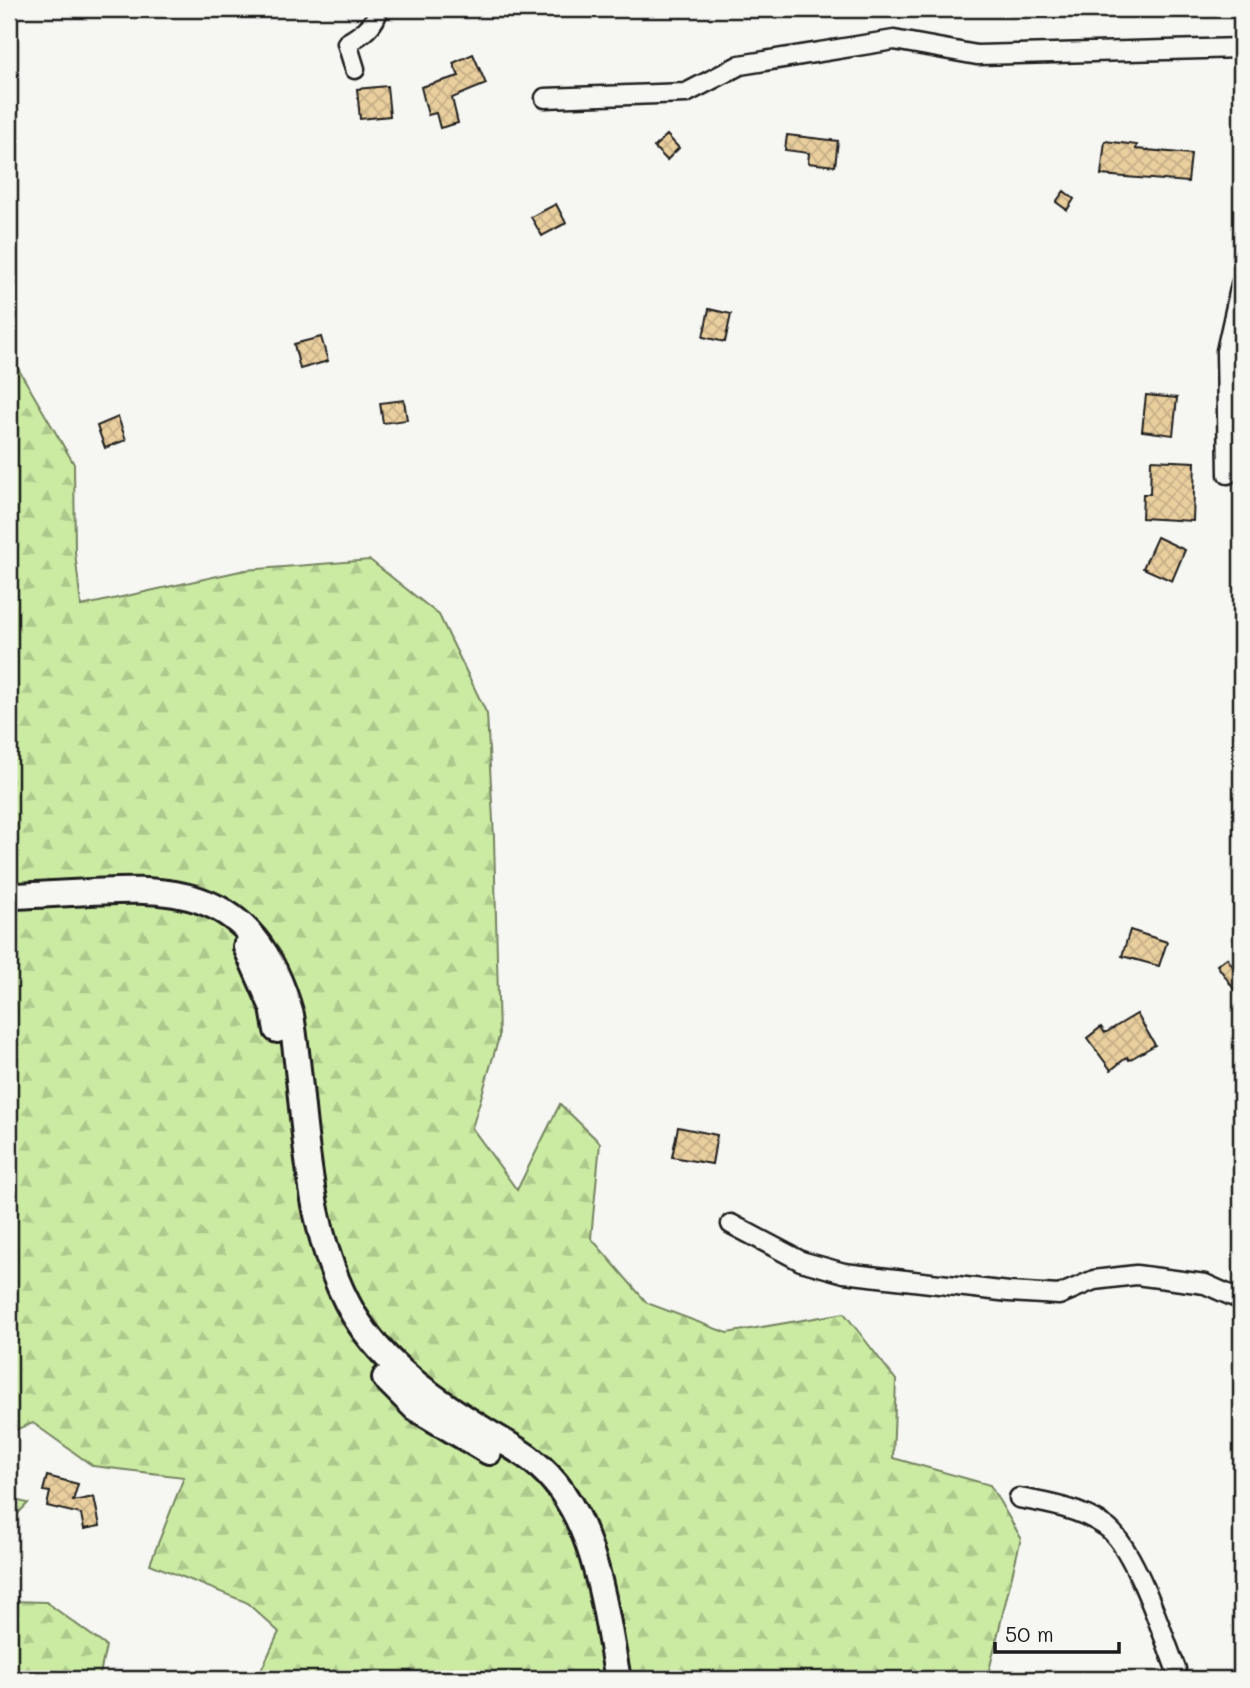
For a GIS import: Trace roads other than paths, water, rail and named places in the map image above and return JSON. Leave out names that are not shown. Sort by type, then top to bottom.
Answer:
[{"type":"main road","points":[[9,896],[173,892],[222,908],[257,939],[283,985],[291,1015],[321,1228],[341,1287],[363,1329],[398,1369],[420,1388],[534,1461],[570,1504],[593,1562],[618,1679]]},
{"type":"main road","points":[[9,910],[155,907],[195,912],[230,931],[245,947],[253,958],[272,1008],[283,1058],[299,1193],[324,1290],[357,1346],[415,1408],[523,1474],[555,1504],[568,1529],[579,1566],[602,1679]]},
{"type":"street","points":[[355,69],[347,43],[363,34],[377,16],[378,9]]},
{"type":"street","points":[[545,98],[686,93],[740,65],[894,40],[977,55],[1241,48]]},
{"type":"street","points":[[1228,474],[1226,351],[1241,284]]},
{"type":"street","points":[[731,1224],[801,1261],[844,1273],[1009,1292],[1059,1295],[1094,1280],[1136,1275],[1205,1284],[1241,1300]]},
{"type":"street","points":[[1019,1497],[1055,1505],[1107,1527],[1135,1566],[1176,1670],[1177,1679]]}]
